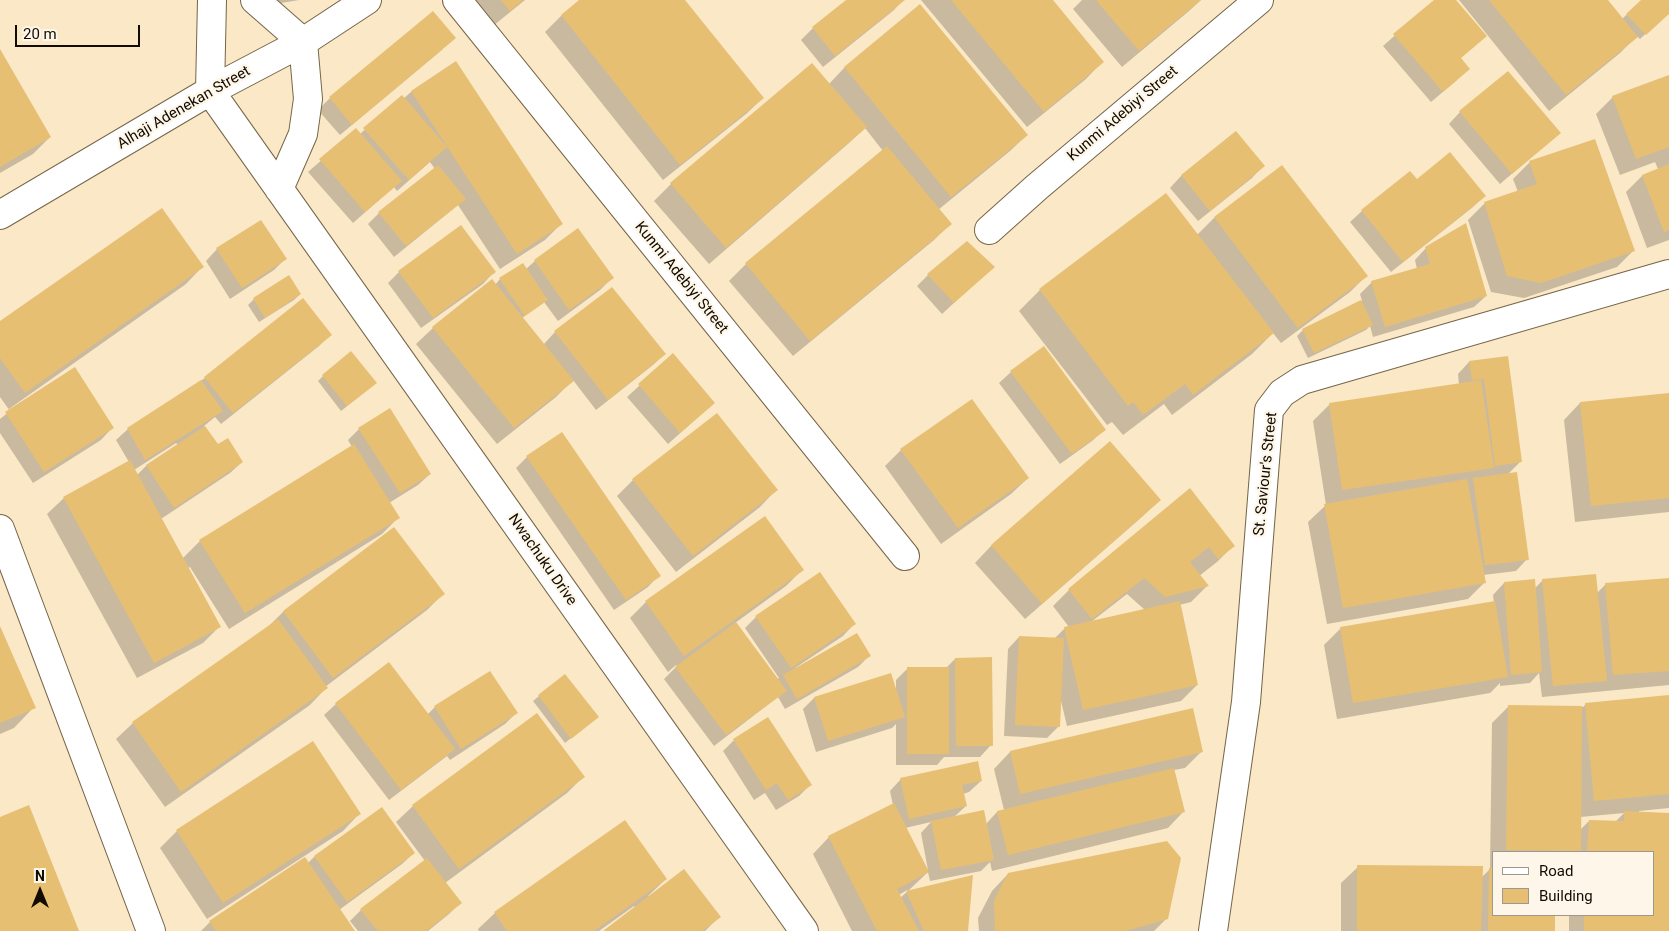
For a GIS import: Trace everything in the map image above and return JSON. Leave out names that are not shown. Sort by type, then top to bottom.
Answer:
[{"type":"street","points":[[210,91],[212,0]]},
{"type":"street","points":[[255,0],[303,42],[308,99],[303,134],[279,189]]},
{"type":"street","name":"Alhaji Adenekan Street","points":[[0,215],[210,91],[303,42],[367,0]]},
{"type":"street","name":"Kunmi Adebiyi Street","points":[[458,0],[905,556]]},
{"type":"street","name":"Kunmi Adebiyi Street","points":[[988,230],[1259,0]]},
{"type":"street","name":"Nwachuku Drive","points":[[210,91],[804,931]]},
{"type":"street","name":"St. Saviour's Street","points":[[1213,931],[1246,702],[1269,410],[1282,393],[1302,380],[1669,274]]},
{"type":"street","points":[[0,529],[151,931]]},
{"type":"building","points":[[501,0],[523,0],[510,11]]},
{"type":"building","points":[[579,0],[685,0],[764,98],[680,165],[561,15]]},
{"type":"building","points":[[846,0],[905,0],[835,56],[812,27]]},
{"type":"building","points":[[951,0],[1053,0],[1104,62],[1044,112]]},
{"type":"building","points":[[1096,0],[1201,0],[1139,51]]},
{"type":"building","points":[[1434,0],[1456,0],[1487,36],[1461,58],[1470,69],[1443,92],[1393,34]]},
{"type":"building","points":[[1489,0],[1608,0],[1638,37],[1566,95]]},
{"type":"building","points":[[1641,0],[1669,0],[1669,14],[1646,35],[1626,14]]},
{"type":"building","points":[[920,4],[1028,135],[951,197],[844,67]]},
{"type":"building","points":[[433,11],[456,38],[352,125],[329,97]]},
{"type":"building","points":[[0,49],[51,137],[0,167]]},
{"type":"building","points":[[456,61],[563,224],[517,254],[411,91]]},
{"type":"building","points":[[812,63],[867,127],[726,248],[670,183]]},
{"type":"building","points":[[1508,71],[1561,133],[1512,174],[1459,111]]},
{"type":"building","points":[[1669,75],[1669,147],[1636,159],[1612,96]]},
{"type":"building","points":[[402,95],[447,147],[409,180],[363,128]]},
{"type":"building","points":[[356,128],[402,181],[365,212],[319,159]]},
{"type":"building","points":[[1236,131],[1265,166],[1210,211],[1181,175]]},
{"type":"building","points":[[1595,139],[1635,251],[1541,283],[1507,276],[1484,202],[1537,184],[1529,161]]},
{"type":"building","points":[[887,146],[952,224],[810,341],[745,263]]},
{"type":"building","points":[[1450,152],[1486,196],[1403,262],[1361,210],[1410,171],[1417,179]]},
{"type":"building","points":[[1669,164],[1669,230],[1664,232],[1642,175]]},
{"type":"building","points":[[438,165],[466,199],[406,246],[378,212]]},
{"type":"building","points":[[1282,165],[1368,276],[1298,328],[1214,217]]},
{"type":"building","points":[[1166,193],[1274,333],[1193,395],[1185,384],[1143,415],[1133,402],[1128,406],[1039,289]]},
{"type":"building","points":[[162,208],[204,267],[25,393],[0,358],[0,321]]},
{"type":"building","points":[[261,220],[287,259],[242,288],[216,248]]},
{"type":"building","points":[[1466,223],[1487,296],[1385,327],[1371,281],[1430,264],[1425,247]]},
{"type":"building","points":[[461,225],[496,272],[433,318],[398,271]]},
{"type":"building","points":[[578,228],[614,278],[569,310],[534,260]]},
{"type":"building","points":[[967,241],[995,267],[954,303],[927,274]]},
{"type":"building","points":[[523,263],[548,300],[525,316],[499,278]]},
{"type":"building","points":[[289,275],[301,294],[265,318],[253,298]]},
{"type":"building","points":[[492,279],[574,381],[514,428],[432,327]]},
{"type":"building","points":[[612,287],[666,354],[608,400],[554,331]]},
{"type":"building","points":[[303,298],[332,335],[233,413],[204,377]]},
{"type":"building","points":[[1361,300],[1373,325],[1314,353],[1302,329]]},
{"type":"building","points":[[1044,346],[1106,430],[1072,454],[1010,371]]},
{"type":"building","points":[[351,351],[377,383],[347,406],[322,375]]},
{"type":"building","points":[[673,353],[715,403],[680,433],[638,384]]},
{"type":"building","points":[[1508,356],[1522,462],[1495,466],[1484,379],[1472,380],[1469,361]]},
{"type":"building","points":[[75,367],[114,428],[44,472],[5,412]]},
{"type":"building","points":[[201,380],[223,411],[145,460],[127,428]]},
{"type":"building","points":[[1481,380],[1494,468],[1342,490],[1329,403]]},
{"type":"building","points":[[1669,393],[1669,498],[1591,506],[1580,402]]},
{"type":"building","points":[[972,399],[1029,478],[958,528],[900,449]]},
{"type":"building","points":[[390,408],[431,474],[400,493],[358,428]]},
{"type":"building","points":[[717,413],[778,490],[693,556],[632,479]]},
{"type":"building","points":[[205,426],[218,444],[228,438],[243,462],[174,508],[146,465]]},
{"type":"building","points":[[562,432],[661,576],[626,600],[526,456]]},
{"type":"building","points":[[1110,441],[1161,500],[1042,604],[991,545]]},
{"type":"building","points":[[354,444],[400,518],[245,613],[199,540]]},
{"type":"building","points":[[130,460],[221,627],[154,663],[63,497]]},
{"type":"building","points":[[1517,472],[1529,560],[1485,565],[1473,478]]},
{"type":"building","points":[[1467,479],[1486,583],[1343,608],[1324,504]]},
{"type":"building","points":[[1190,488],[1235,546],[1218,559],[1209,547],[1190,562],[1209,586],[1165,597],[1144,578],[1092,619],[1068,589]]},
{"type":"building","points":[[765,516],[804,570],[684,656],[645,601]]},
{"type":"building","points":[[394,527],[445,594],[333,678],[283,611]]},
{"type":"building","points":[[820,572],[856,624],[791,668],[755,616]]},
{"type":"building","points":[[1596,574],[1607,681],[1553,686],[1542,579]]},
{"type":"building","points":[[1669,578],[1669,671],[1613,675],[1605,583]]},
{"type":"building","points":[[1535,579],[1542,672],[1511,675],[1504,582]]},
{"type":"building","points":[[1180,601],[1198,685],[1083,710],[1064,627]]},
{"type":"building","points":[[1495,601],[1508,677],[1353,703],[1340,627]]},
{"type":"building","points":[[278,619],[328,688],[181,792],[132,722]]},
{"type":"building","points":[[736,622],[787,691],[726,735],[675,667]]},
{"type":"building","points":[[0,626],[36,708],[0,723]]},
{"type":"building","points":[[857,633],[871,656],[797,699],[783,675]]},
{"type":"building","points":[[1019,636],[1064,638],[1060,727],[1015,725]]},
{"type":"building","points":[[992,657],[993,746],[956,746],[955,658]]},
{"type":"building","points":[[389,662],[455,749],[401,790],[335,703]]},
{"type":"building","points":[[907,667],[949,667],[949,754],[907,754]]},
{"type":"building","points":[[490,671],[518,713],[461,749],[434,706]]},
{"type":"building","points":[[891,673],[905,717],[828,741],[814,697]]},
{"type":"building","points":[[565,674],[599,717],[571,739],[538,695]]},
{"type":"building","points":[[1669,695],[1669,794],[1594,801],[1585,703]]},
{"type":"building","points":[[1508,705],[1582,706],[1581,851],[1506,850]]},
{"type":"building","points":[[1193,708],[1203,752],[1020,794],[1010,751]]},
{"type":"building","points":[[537,713],[585,777],[459,869],[412,805]]},
{"type":"building","points":[[768,717],[812,785],[788,800],[777,783],[766,790],[733,739]]},
{"type":"building","points":[[313,741],[361,814],[223,903],[176,830]]},
{"type":"building","points":[[978,761],[982,781],[962,785],[967,806],[909,819],[900,778]]},
{"type":"building","points":[[1174,768],[1185,812],[1008,855],[997,811]]},
{"type":"building","points":[[894,803],[929,872],[897,889],[919,931],[877,931],[828,836]]},
{"type":"building","points":[[29,805],[79,931],[0,931],[0,817]]},
{"type":"building","points":[[382,807],[415,853],[347,902],[314,856]]},
{"type":"building","points":[[984,810],[994,860],[941,870],[931,821]]},
{"type":"building","points":[[1624,811],[1669,813],[1669,931],[1584,931],[1584,916],[1654,916],[1654,851],[1587,851],[1589,820],[1624,821]]},
{"type":"building","points":[[625,820],[667,879],[594,931],[507,931],[494,912]]},
{"type":"building","points":[[1167,841],[1181,858],[1168,919],[1125,931],[995,931],[994,901],[1008,873]]},
{"type":"building","points":[[305,857],[355,931],[216,931],[209,921]]},
{"type":"building","points":[[427,858],[462,903],[426,931],[378,931],[360,909]]},
{"type":"building","points":[[1357,865],[1483,866],[1481,931],[1357,931]]},
{"type":"building","points":[[1489,868],[1492,868],[1492,916],[1555,916],[1555,931],[1488,931]]},
{"type":"building","points":[[684,869],[721,917],[702,931],[603,931]]},
{"type":"building","points":[[973,875],[968,931],[924,931],[906,891]]}]
